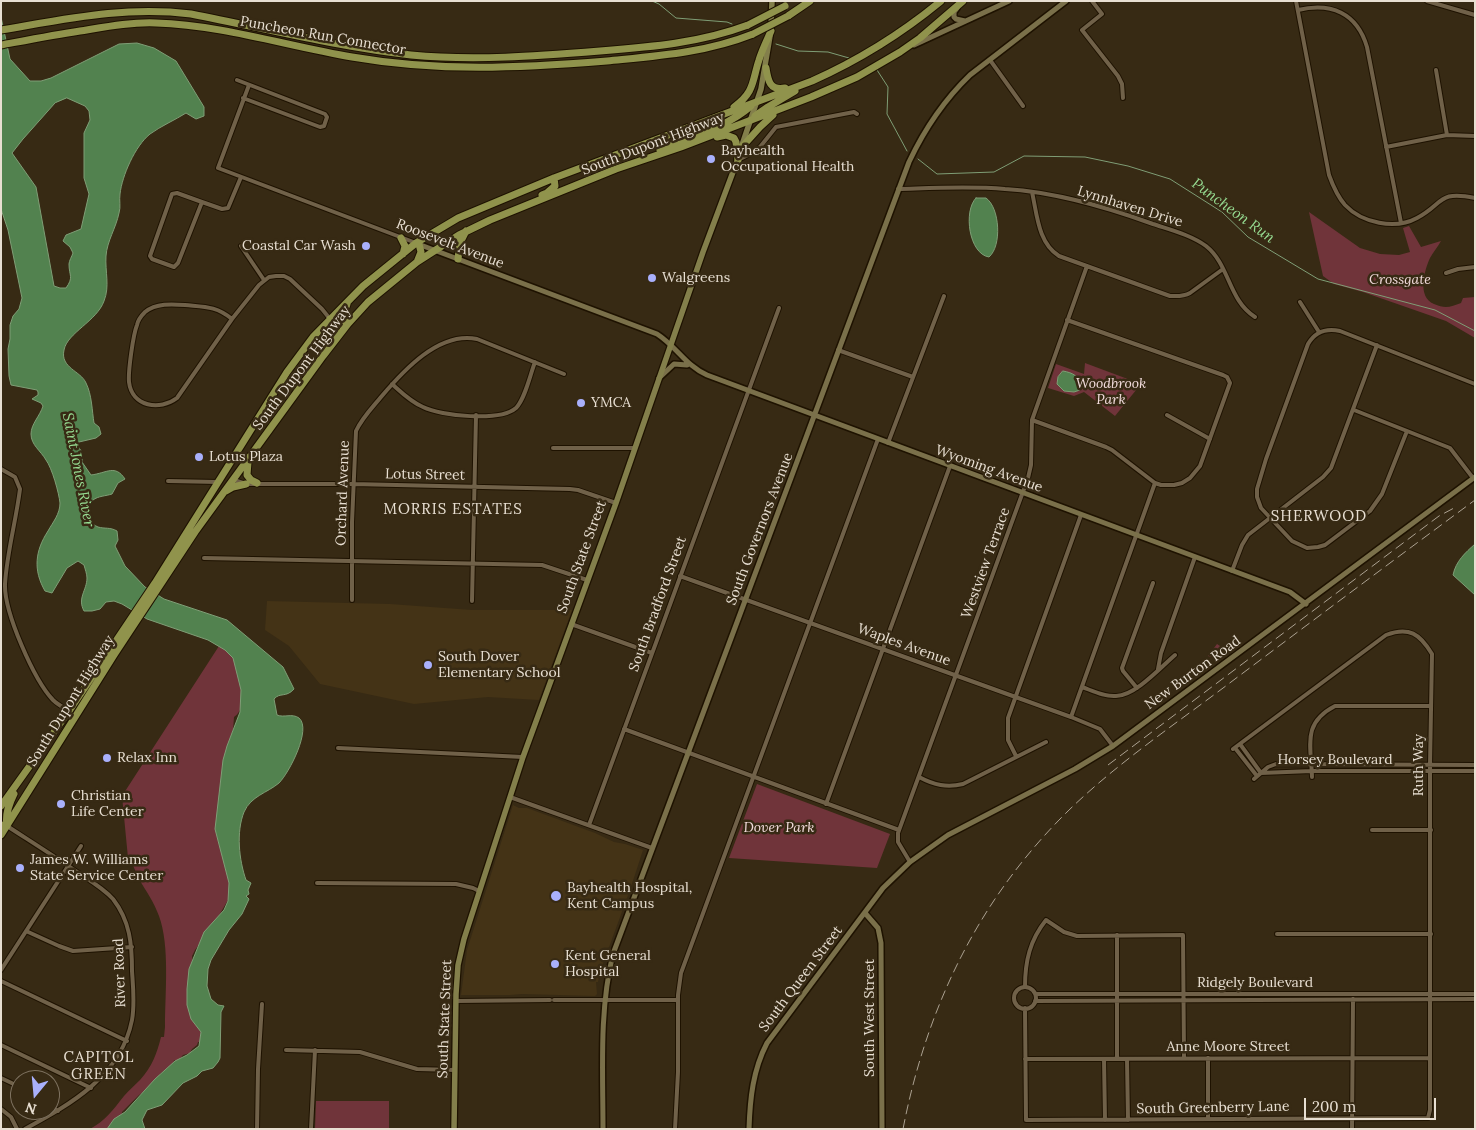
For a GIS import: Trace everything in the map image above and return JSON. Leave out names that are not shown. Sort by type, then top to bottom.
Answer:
[{"type":"highway","name":"Puncheon Run Connector","points":[[1,30],[112,12],[162,11],[191,14],[369,50],[426,56],[475,58],[536,56],[665,45],[700,39],[748,25],[792,1]]},
{"type":"highway","name":"Puncheon Run Connector","points":[[1,45],[117,25],[166,23],[213,29],[327,53],[378,61],[433,67],[490,68],[546,66],[669,55],[721,45],[753,34],[788,16],[810,1]]},
{"type":"highway","name":"South Dupont Highway","points":[[157,586],[241,445],[287,372],[313,336],[350,299],[402,254],[458,218],[554,178],[842,68],[886,42],[941,1]]},
{"type":"highway","name":"South Dupont Highway","points":[[1,806],[233,479],[323,356],[368,302],[417,262],[466,231],[616,169],[782,109],[856,77],[900,52],[933,28],[961,4]]},
{"type":"highway","points":[[724,114],[742,102],[751,90],[759,60],[771,30]]},
{"type":"highway","points":[[766,68],[769,83],[779,89],[842,68]]},
{"type":"highway","points":[[750,121],[768,107],[812,81]]},
{"type":"highway","points":[[616,169],[721,126],[739,116],[756,102]]},
{"type":"highway","points":[[741,148],[760,126],[782,109]]},
{"type":"highway","points":[[681,147],[729,135],[735,139],[738,160]]},
{"type":"highway","points":[[497,217],[512,207],[547,193],[555,186],[554,178]]},
{"type":"highway","points":[[458,259],[460,243],[466,231]]},
{"type":"highway","points":[[401,238],[405,246],[402,254]]},
{"type":"highway","points":[[417,262],[421,252],[418,244]]},
{"type":"highway","points":[[347,325],[344,321],[344,315],[350,299]]},
{"type":"highway","points":[[323,356],[331,336],[330,319]]},
{"type":"highway","points":[[233,479],[229,471],[241,445]]},
{"type":"highway","points":[[249,458],[247,475],[251,480],[258,483]]},
{"type":"highway","points":[[223,493],[233,487],[246,484]]},
{"type":"highway","name":"South Dupont Highway","points":[[7,817],[114,655],[135,619]]},
{"type":"highway","points":[[1,835],[13,796],[25,773]]},
{"type":"main road","name":"South State Street","points":[[454,1129],[457,974],[461,948],[523,757],[738,160],[766,68],[771,30],[772,1]]},
{"type":"street","points":[[900,52],[1009,1]]},
{"type":"street","name":"South Governors Avenue","points":[[603,1129],[605,1000],[608,972],[613,954],[909,162],[929,123],[947,99],[970,75],[1066,1]]},
{"type":"street","points":[[1092,1],[1102,14],[1082,30],[1118,76],[1122,84],[1123,98]]},
{"type":"street","points":[[1296,1],[1329,174],[1336,192],[1345,205],[1361,217],[1380,223],[1400,223],[1415,219],[1448,196],[1461,195],[1475,198]]},
{"type":"street","points":[[1428,1],[1475,15]]},
{"type":"street","points":[[961,4],[954,12],[954,17],[966,21]]},
{"type":"street","points":[[1298,10],[1321,6],[1333,9],[1347,16],[1363,34],[1400,223]]},
{"type":"street","points":[[990,60],[1023,106]]},
{"type":"street","points":[[1436,70],[1448,135]]},
{"type":"street","points":[[237,80],[249,84],[325,114],[327,117],[324,126],[320,127],[244,98],[249,84]]},
{"type":"street","name":"Roosevelt Avenue","points":[[244,98],[218,168],[653,332],[663,338],[670,346]]},
{"type":"street","points":[[738,160],[760,146],[776,127],[854,112],[857,114]]},
{"type":"street","points":[[1386,147],[1448,135],[1475,136]]},
{"type":"street","points":[[202,202],[178,263],[174,267],[152,260],[150,256],[172,194],[177,193],[222,209],[228,208],[241,177]]},
{"type":"street","name":"Lynnhaven Drive","points":[[898,189],[996,188],[1032,192],[1079,201],[1115,211],[1192,238],[1213,252],[1239,303],[1255,317]]},
{"type":"street","points":[[1032,192],[1045,243],[1059,256],[1170,296],[1190,294],[1223,269]]},
{"type":"street","points":[[241,246],[264,280]]},
{"type":"street","name":"Westview Terrace","points":[[899,830],[1023,493],[1031,464],[1032,420],[1087,266]]},
{"type":"street","points":[[1446,273],[1475,267]]},
{"type":"street","points":[[232,319],[217,308],[174,304],[158,306],[146,312],[136,327],[129,382],[133,393],[149,405],[161,406],[177,398],[232,319],[264,280],[276,276],[284,276],[290,279],[330,319]]},
{"type":"street","points":[[888,443],[944,296]]},
{"type":"street","points":[[1300,302],[1319,332]]},
{"type":"street","name":"South Bradford Street","points":[[589,825],[779,308]]},
{"type":"street","points":[[1032,420],[1112,450],[1155,483],[1174,485],[1190,478],[1200,466],[1230,383],[1224,375],[1067,320]]},
{"type":"street","points":[[1407,431],[1382,494],[1375,506],[1325,544],[1313,548],[1300,546],[1292,541],[1269,518],[1258,502],[1257,489],[1259,480],[1308,344],[1319,332],[1340,330],[1475,384]]},
{"type":"street","name":"Orchard Avenue","points":[[352,600],[353,484],[356,431],[360,423],[392,384],[424,354],[445,343],[463,338],[477,339],[564,374]]},
{"type":"street","points":[[1232,571],[1244,539],[1252,530],[1327,474],[1334,463],[1377,345]]},
{"type":"street","name":"Wyoming Avenue","points":[[670,346],[690,366],[707,375],[1290,592],[1306,604]]},
{"type":"street","points":[[838,350],[913,378]]},
{"type":"street","points":[[392,384],[415,403],[433,411],[452,415],[504,414],[515,409],[522,398],[535,362]]},
{"type":"street","points":[[659,378],[674,364],[690,366]]},
{"type":"street","points":[[1354,410],[1450,448],[1474,478]]},
{"type":"street","points":[[1167,415],[1210,439]]},
{"type":"street","points":[[472,601],[476,416]]},
{"type":"street","points":[[676,1129],[678,1000],[681,973],[878,439]]},
{"type":"street","points":[[553,448],[635,448]]},
{"type":"street","points":[[826,804],[950,466]]},
{"type":"street","points":[[1,469],[15,477],[20,489],[5,587],[9,609],[25,656],[40,682],[53,700],[69,711]]},
{"type":"street","name":"New Burton Road","points":[[910,862],[948,835],[1075,770],[1113,746],[1474,478]]},
{"type":"street","name":"Lotus Street","points":[[233,479],[246,484],[353,484],[575,489],[616,503]]},
{"type":"street","points":[[168,481],[218,482]]},
{"type":"street","points":[[1071,717],[1155,483]]},
{"type":"street","points":[[1016,756],[1008,740],[1006,726],[1015,696],[1081,515]]},
{"type":"street","points":[[1158,669],[1161,653],[1195,557]]},
{"type":"street","points":[[204,558],[545,565],[587,580]]},
{"type":"street","name":"Waples Avenue","points":[[680,576],[746,598],[1071,717],[1100,729],[1113,746]]},
{"type":"street","points":[[1137,688],[1122,668],[1153,582]]},
{"type":"street","points":[[571,624],[652,653]]},
{"type":"street","name":"Ruth Way","points":[[1261,773],[1255,778],[1234,748],[1386,635],[1394,632],[1413,632],[1426,644],[1432,654],[1430,706],[1430,1116]]},
{"type":"street","points":[[1082,687],[1113,697],[1122,696],[1137,688],[1175,655]]},
{"type":"street","points":[[1312,777],[1311,736],[1314,722],[1322,712],[1335,706],[1430,706]]},
{"type":"street","points":[[624,729],[899,830],[898,842],[910,862]]},
{"type":"street","points":[[919,777],[943,786],[952,787],[963,784],[1046,742]]},
{"type":"street","points":[[1240,744],[1261,773]]},
{"type":"street","points":[[338,748],[523,757]]},
{"type":"street","name":"Horsey Boulevard","points":[[1261,773],[1268,767],[1276,764],[1475,765]]},
{"type":"street","name":"Horsey Boulevard","points":[[1261,773],[1312,771],[1475,771]]},
{"type":"street","points":[[510,797],[652,848]]},
{"type":"street","name":"River Road","points":[[4,826],[69,866],[102,889],[122,913],[127,924],[132,946],[133,1011],[127,1041],[115,1062],[91,1088],[60,1110]]},
{"type":"street","points":[[1372,830],[1430,830]]},
{"type":"street","points":[[1,970],[81,846]]},
{"type":"street","name":"South Queen Street","points":[[749,1129],[752,1086],[756,1068],[767,1042],[884,888],[910,862]]},
{"type":"street","points":[[317,883],[456,884],[479,891]]},
{"type":"street","name":"South West Street","points":[[865,913],[878,928],[881,943],[882,1129]]},
{"type":"street","points":[[1025,987],[1028,951],[1046,920],[1059,929],[1076,936],[1183,935],[1184,1058]]},
{"type":"street","points":[[26,931],[59,946],[73,950],[132,946]]},
{"type":"street","points":[[1277,934],[1431,934]]},
{"type":"street","points":[[1117,935],[1117,1059]]},
{"type":"street","points":[[1,981],[127,1041]]},
{"type":"street","points":[[1025,987],[1030,988],[1035,994],[1035,1001],[1032,1006],[1025,1008],[1017,1004],[1015,997],[1017,991],[1025,987]]},
{"type":"street","name":"Ridgely Boulevard","points":[[1035,994],[1475,994]]},
{"type":"street","points":[[1247,994],[1247,1000]]},
{"type":"street","points":[[1352,1129],[1353,994]]},
{"type":"street","name":"Ridgely Boulevard","points":[[1035,1001],[1475,999]]},
{"type":"street","points":[[456,1001],[678,1000]]},
{"type":"street","points":[[257,1129],[262,1004]]},
{"type":"street","points":[[1025,1008],[1025,1060]]},
{"type":"street","points":[[1,1045],[91,1088]]},
{"type":"street","points":[[286,1050],[360,1052],[417,1069],[455,1070]]},
{"type":"street","points":[[312,1129],[315,1050]]},
{"type":"street","points":[[1208,1058],[1208,1119]]},
{"type":"street","name":"Anne Moore Street","points":[[1025,1060],[1430,1058]]},
{"type":"street","points":[[1104,1059],[1105,1120]]},
{"type":"street","points":[[1127,1059],[1128,1120]]},
{"type":"street","name":"South Greenberry Lane","points":[[1025,1060],[1026,1120],[1428,1118],[1430,1116]]},
{"type":"street","points":[[1,1109],[11,1117],[17,1129]]},
{"type":"street","name":"River Road","points":[[25,1129],[42,1120]]},
{"type":"shaded area","name":"South Dover Elementary School","points":[[267,601],[390,604],[472,610],[572,610],[539,700],[488,697],[414,704],[320,684],[289,646],[265,630]]},
{"type":"shaded area","name":"Bayhealth Hospital, Kent Campus","points":[[513,805],[519,808],[527,808],[614,842],[643,850],[598,982],[596,982],[597,994],[595,996],[461,995],[467,950]]},
{"type":"green space","name":"Crossgate","points":[[1309,212],[1360,248],[1380,254],[1399,255],[1410,252],[1403,228],[1409,226],[1421,247],[1441,241],[1430,258],[1424,276],[1425,296],[1434,304],[1445,307],[1461,303],[1463,298],[1475,297],[1475,338],[1446,321],[1363,292],[1334,284],[1323,276]]},
{"type":"green space","name":"Woodbrook Park","points":[[1085,363],[1141,384],[1115,416],[1084,392],[1074,396],[1048,388],[1056,364],[1084,374]]},
{"type":"green space","points":[[1217,644],[1223,648],[1215,658],[1208,656]]},
{"type":"green space","points":[[219,646],[234,653],[243,696],[239,712],[234,717],[233,730],[222,771],[224,777],[232,893],[192,956],[202,1042],[198,1042],[190,1053],[183,1055],[177,1062],[174,1060],[173,1067],[170,1066],[160,1074],[158,1082],[139,1095],[122,1112],[121,1129],[90,1129],[109,1115],[148,1070],[158,1049],[161,1037],[164,1037],[165,1027],[165,941],[155,906],[128,858],[122,796]]},
{"type":"green space","name":"Dover Park","points":[[757,784],[890,834],[877,868],[729,858]]},
{"type":"green space","points":[[316,1101],[389,1101],[389,1129],[315,1129]]},
{"type":"water","name":"Saint Jones River","points":[[1,17],[10,59],[30,81],[41,81],[51,78],[119,44],[137,43],[154,48],[176,61],[204,107],[204,116],[196,119],[186,113],[150,134],[144,139],[134,154],[123,179],[120,194],[120,211],[107,250],[107,284],[104,301],[95,315],[66,344],[64,350],[65,361],[86,383],[91,398],[94,423],[99,427],[101,434],[96,438],[79,442],[82,462],[91,475],[114,471],[121,474],[125,479],[118,483],[112,494],[93,500],[87,508],[86,515],[94,525],[117,531],[118,540],[115,546],[125,566],[145,587],[164,599],[227,620],[283,667],[294,689],[274,699],[277,715],[299,718],[303,731],[298,751],[283,778],[279,783],[251,802],[244,812],[239,837],[240,855],[246,880],[251,883],[248,890],[249,894],[246,896],[249,899],[242,914],[229,930],[211,960],[208,969],[207,986],[211,999],[218,1005],[224,1006],[221,1012],[220,1058],[213,1068],[202,1071],[197,1076],[183,1083],[162,1105],[147,1110],[142,1120],[145,1129],[107,1129],[114,1119],[125,1112],[155,1079],[175,1061],[199,1046],[201,1032],[191,1019],[187,1005],[189,969],[204,932],[224,910],[228,901],[229,883],[215,829],[223,760],[240,712],[241,690],[233,658],[225,650],[208,640],[147,619],[114,601],[106,602],[100,609],[84,611],[82,598],[87,576],[84,565],[78,561],[67,568],[52,593],[45,591],[41,583],[37,568],[38,553],[44,538],[58,514],[60,503],[51,469],[31,438],[32,427],[43,406],[32,399],[38,395],[38,392],[37,390],[11,385],[9,376],[8,349],[10,325],[13,316],[19,309],[22,298],[8,230],[1,209]],"holes":[[[67,98],[85,106],[89,111],[90,120],[84,133],[84,178],[89,194],[81,229],[66,235],[63,241],[70,247],[73,253],[69,263],[70,281],[66,288],[60,288],[54,286],[36,187],[12,153],[55,103]]]},
{"type":"water","points":[[976,198],[986,198],[991,203],[997,218],[996,245],[989,257],[982,254],[977,248],[970,231],[970,212]]},
{"type":"water","points":[[1063,371],[1077,377],[1082,386],[1080,390],[1074,392],[1064,391],[1057,384],[1058,377]]},
{"type":"water","points":[[1475,544],[1475,595],[1453,575],[1459,561]]},
{"type":"waterway","name":"Puncheon Run","points":[[652,1],[659,4],[676,18],[732,24]]},
{"type":"waterway","name":"Puncheon Run","points":[[776,44],[798,51],[828,52],[849,58]]},
{"type":"waterway","name":"Puncheon Run","points":[[877,70],[888,87],[887,114],[907,151]]},
{"type":"waterway","name":"Puncheon Run","points":[[918,159],[937,174],[994,172],[1024,156],[1085,157],[1128,166],[1170,179],[1222,212],[1248,237],[1318,279],[1435,310],[1475,331]]},
{"type":"railway","points":[[903,1129],[925,1043],[940,1002],[958,962],[979,924],[1003,888],[1030,852],[1060,819],[1101,781],[1145,746],[1475,500]]},
{"type":"railway","points":[[1108,765],[1439,516],[1454,508]]},
{"type":"place","name":"Bayhealth Occupational Health","points":[[711,159]]},
{"type":"place","name":"Coastal Car Wash","points":[[366,246]]},
{"type":"place","name":"Walgreens","points":[[652,278]]},
{"type":"place","name":"YMCA","points":[[581,403]]},
{"type":"place","name":"Lotus Plaza","points":[[199,457]]},
{"type":"place","name":"South Dover Elementary School","points":[[428,665]]},
{"type":"place","name":"Relax Inn","points":[[107,758]]},
{"type":"place","name":"Christian Life Center","points":[[61,804]]},
{"type":"place","name":"James W. Williams State Service Center","points":[[20,868]]},
{"type":"place","name":"Bayhealth Hospital, Kent Campus","points":[[556,896]]},
{"type":"place","name":"Kent General Hospital","points":[[555,964]]},
{"type":"district","name":"MORRIS ESTATES","points":[[453,510]]},
{"type":"district","name":"SHERWOOD","points":[[1319,517]]},
{"type":"district","name":"CAPITOL GREEN","points":[[99,1066]]}]
